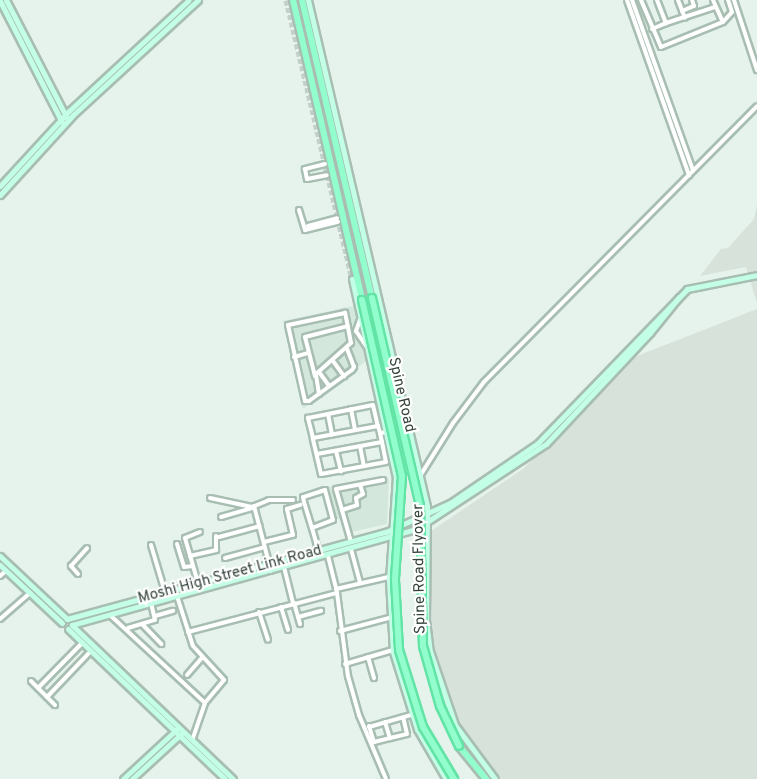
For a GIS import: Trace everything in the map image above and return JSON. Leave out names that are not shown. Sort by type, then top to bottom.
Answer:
[{"type":"main road","name":"Spine Road","points":[[293,0],[355,279]]},
{"type":"main road","name":"Spine Road","points":[[302,0],[369,275]]},
{"type":"main road","name":"Spine Road Flyover","points":[[369,275],[372,298],[420,506],[423,646],[440,706],[459,746],[486,779]]},
{"type":"main road","name":"Spine Road Flyover","points":[[355,279],[362,300],[402,476],[395,590],[399,651],[423,727],[454,779]]},
{"type":"street","points":[[6,0],[65,120]]},
{"type":"street","points":[[0,186],[189,0]]},
{"type":"street","points":[[0,195],[65,120],[198,0]]},
{"type":"street","name":"Spine Road","points":[[308,0],[369,275],[429,518],[425,590],[430,651],[455,725],[495,779]]},
{"type":"street","points":[[627,0],[693,170]]},
{"type":"street","points":[[632,0],[688,174]]},
{"type":"street","points":[[640,0],[661,47],[723,22],[732,12],[728,0]]},
{"type":"street","points":[[657,0],[666,23]]},
{"type":"street","points":[[678,0],[685,18]]},
{"type":"street","points":[[682,10],[694,6],[692,0]]},
{"type":"street","points":[[713,0],[723,22]]},
{"type":"street","points":[[734,0],[757,70]]},
{"type":"street","points":[[0,1],[65,120]]},
{"type":"street","points":[[652,29],[715,7]]},
{"type":"street","points":[[639,27],[650,24]]},
{"type":"street","points":[[420,476],[453,423],[484,382],[757,106]]},
{"type":"street","points":[[325,164],[305,169],[307,179],[327,175]]},
{"type":"street","points":[[299,210],[305,230],[338,220],[308,226]]},
{"type":"street","points":[[429,518],[538,443],[602,380],[679,297],[693,287],[757,275]]},
{"type":"street","name":"Spine Road","points":[[355,279],[361,319],[397,485],[389,577],[389,618],[393,650],[411,715],[422,741],[446,779]]},
{"type":"street","points":[[315,376],[347,349],[350,336],[343,312],[288,325],[304,400],[309,401],[344,376],[355,365],[347,349]]},
{"type":"street","points":[[357,335],[361,319]]},
{"type":"street","points":[[319,394],[305,340],[308,335],[348,326]]},
{"type":"street","points":[[350,336],[357,335]]},
{"type":"street","points":[[357,335],[367,346]]},
{"type":"street","points":[[294,357],[308,353]]},
{"type":"street","points":[[333,361],[344,376]]},
{"type":"street","points":[[319,372],[329,386]]},
{"type":"street","points":[[373,405],[386,462],[321,474],[308,418],[351,409],[373,405]]},
{"type":"street","points":[[351,409],[355,430]]},
{"type":"street","points":[[328,414],[332,435]]},
{"type":"street","points":[[313,438],[378,426]]},
{"type":"street","points":[[380,433],[387,431]]},
{"type":"street","points":[[317,454],[382,441]]},
{"type":"street","points":[[360,446],[364,466]]},
{"type":"street","points":[[336,450],[341,471]]},
{"type":"street","points":[[351,542],[336,489],[382,480]]},
{"type":"street","points":[[342,510],[357,505],[356,498],[363,496],[360,485]]},
{"type":"street","points":[[312,528],[333,520],[325,490],[303,497],[318,551]]},
{"type":"street","points":[[210,498],[254,507]]},
{"type":"street","points":[[221,517],[269,500],[293,500]]},
{"type":"street","points":[[225,558],[293,535],[287,509],[300,505]]},
{"type":"street","points":[[254,507],[270,567]]},
{"type":"street","name":"Moshi High Street Link Road","points":[[70,627],[429,518]]},
{"type":"street","name":"Moshi High Street Link Road","points":[[64,621],[198,583],[270,567],[284,567],[328,556],[393,537],[429,518]]},
{"type":"street","points":[[190,556],[216,550],[217,536],[260,526]]},
{"type":"street","points":[[198,583],[186,536],[200,532]]},
{"type":"street","points":[[177,544],[185,568],[193,566]]},
{"type":"street","points":[[151,545],[170,598]]},
{"type":"street","points":[[78,574],[71,566],[87,549]]},
{"type":"street","points":[[351,549],[360,584]]},
{"type":"street","points":[[0,556],[225,779]]},
{"type":"street","points":[[328,556],[337,591],[345,664],[363,728],[386,779]]},
{"type":"street","points":[[0,565],[64,621],[82,643],[233,779]]},
{"type":"street","points":[[284,567],[300,624]]},
{"type":"street","points":[[0,576],[6,571]]},
{"type":"street","points":[[188,632],[389,577]]},
{"type":"street","points":[[0,620],[30,593]]},
{"type":"street","points":[[177,596],[188,632],[202,658],[224,680],[205,703],[192,740]]},
{"type":"street","points":[[128,628],[155,620],[151,603]]},
{"type":"street","points":[[281,607],[288,630]]},
{"type":"street","points":[[155,616],[173,610]]},
{"type":"street","points":[[298,617],[321,611]]},
{"type":"street","points":[[260,612],[268,640]]},
{"type":"street","points":[[110,615],[205,703]]},
{"type":"street","points":[[340,632],[389,618]]},
{"type":"street","points":[[141,624],[161,644]]},
{"type":"street","points":[[38,688],[82,643]]},
{"type":"street","points":[[345,664],[393,650]]},
{"type":"street","points":[[47,697],[91,651]]},
{"type":"street","points":[[368,657],[374,678]]},
{"type":"street","points":[[187,675],[202,658]]},
{"type":"street","points":[[31,681],[55,705]]},
{"type":"street","points":[[363,728],[411,715]]},
{"type":"street","points":[[369,726],[374,742],[407,734],[403,717]]},
{"type":"street","points":[[386,722],[390,738]]},
{"type":"street","points":[[123,779],[179,732]]},
{"type":"street","points":[[132,779],[179,732]]},
{"type":"shaded area","points":[[757,205],[757,303],[746,267],[700,276],[721,249],[728,248],[754,219]]},
{"type":"shaded area","points":[[353,306],[366,361],[303,409],[283,321]]},
{"type":"shaded area","points":[[757,309],[757,779],[498,779],[455,722],[428,646],[428,533],[523,469],[632,358]]},
{"type":"shaded area","points":[[389,478],[387,524],[347,533],[342,518],[335,520],[326,487]]},
{"type":"tunnel","points":[[286,0],[352,279]]}]
